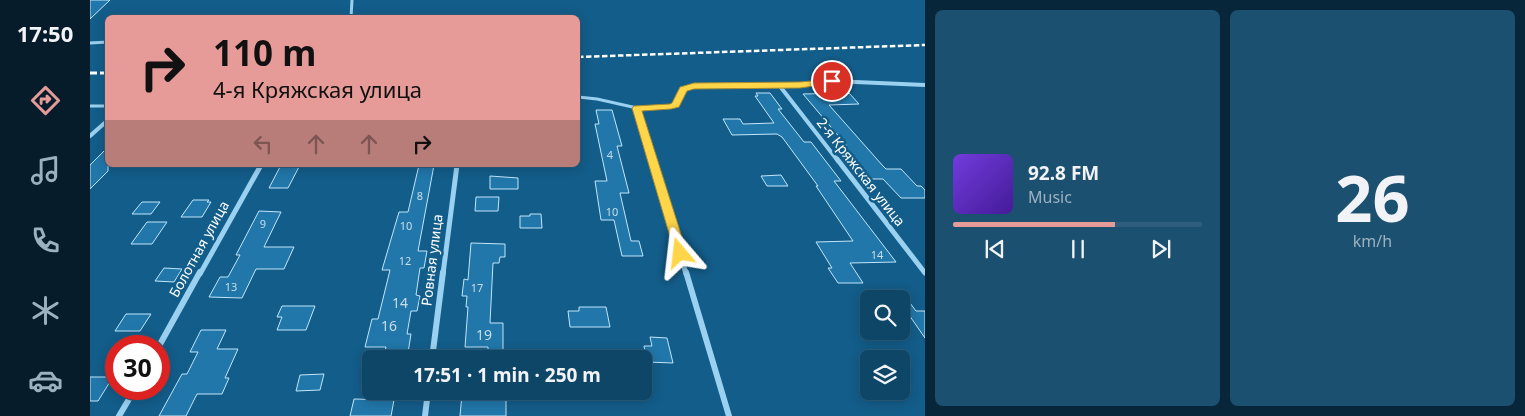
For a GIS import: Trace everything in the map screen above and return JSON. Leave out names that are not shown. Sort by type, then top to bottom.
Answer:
[{"type":"street","points":[[352,0],[352,15]]},
{"type":"street","points":[[90,43],[105,42]]},
{"type":"street","points":[[730,416],[637,108],[671,107],[676,105],[683,89],[694,86],[800,85],[832,81],[925,84]]},
{"type":"street","name":"2-я Кряжская улица","points":[[779,85],[925,273]]},
{"type":"street","points":[[90,136],[105,123]]},
{"type":"street","name":"Болотная улица","points":[[164,335],[260,167]]},
{"type":"street","name":"Ровная улица","points":[[433,350],[457,167]]},
{"type":"street","points":[[119,416],[128,400]]},
{"type":"street","points":[[424,416],[427,400]]},
{"type":"lane","points":[[580,97],[637,108]]},
{"type":"lane","points":[[90,106],[105,106]]},
{"type":"building","points":[[90,0],[110,0],[90,19]]},
{"type":"building","points":[[756,93],[770,93],[782,109],[778,109],[804,142],[811,142],[841,181],[834,181],[896,262],[850,263],[863,283],[838,283],[828,268],[832,268],[816,242],[853,241],[816,186],[818,186],[782,137],[777,134],[732,135],[723,119],[740,119],[743,124],[774,123],[755,96],[758,96]]},
{"type":"building","points":[[849,93],[859,104],[829,105],[886,169],[901,169],[917,186],[921,186],[925,190],[925,198],[901,198],[883,179],[870,179],[843,146],[847,146],[803,94]]},
{"type":"building","points":[[596,110],[612,110],[622,146],[617,146],[629,193],[620,193],[631,241],[639,241],[643,256],[622,256],[614,220],[601,220],[595,181],[607,181],[595,124],[599,124]]},
{"type":"building","points":[[105,150],[105,167],[108,167],[108,171],[90,189],[90,165]]},
{"type":"building","points":[[280,167],[299,167],[288,188],[269,188]]},
{"type":"building","points":[[419,167],[434,167],[418,251],[427,251],[424,268],[420,268],[416,295],[420,296],[417,311],[411,311],[407,334],[411,334],[408,350],[385,350],[386,347],[365,347],[372,319],[378,319],[390,270],[382,270],[399,212],[408,212]]},
{"type":"building","points":[[781,175],[788,186],[767,186],[761,176]]},
{"type":"building","points":[[490,176],[518,178],[518,189],[490,189]]},
{"type":"building","points":[[476,197],[499,197],[498,211],[475,211]]},
{"type":"building","points":[[193,200],[209,200],[207,202],[211,202],[202,217],[181,217]]},
{"type":"building","points":[[142,202],[160,202],[151,214],[132,214]]},
{"type":"building","points":[[259,211],[281,212],[264,247],[294,247],[284,269],[256,269],[242,298],[209,297],[220,277],[228,277],[240,255],[236,255]]},
{"type":"building","points":[[530,214],[541,214],[542,228],[520,228],[520,216],[530,216]]},
{"type":"building","points":[[147,222],[167,222],[152,244],[131,244]]},
{"type":"building","points":[[471,243],[505,244],[505,257],[500,257],[499,263],[493,263],[490,323],[503,323],[503,350],[488,350],[488,347],[465,347],[468,307],[466,307],[467,296],[462,296],[464,279],[468,280]]},
{"type":"building","points":[[164,268],[182,269],[174,282],[155,281]]},
{"type":"building","points":[[910,303],[916,311],[925,311],[925,338],[910,316]]},
{"type":"building","points":[[282,306],[315,306],[306,330],[277,330],[282,317],[277,317]]},
{"type":"building","points":[[579,307],[606,307],[610,327],[570,327],[568,311],[579,311]]},
{"type":"building","points":[[126,314],[151,314],[140,331],[115,331]]},
{"type":"building","points":[[201,330],[226,330],[217,349],[238,349],[225,378],[229,378],[222,394],[197,394],[186,416],[159,416],[168,400],[170,400],[170,396],[182,374],[187,374],[198,352],[190,352]]},
{"type":"building","points":[[650,337],[667,338],[673,363],[652,362],[652,350],[645,350],[644,346],[652,346]]},
{"type":"building","points":[[324,374],[320,390],[296,391],[300,375]]},
{"type":"building","points":[[90,377],[105,377],[105,390],[98,401],[90,401]]},
{"type":"building","points":[[354,399],[394,400],[391,416],[350,416]]},
{"type":"building","points":[[461,400],[506,400],[506,416],[460,416]]},
{"type":"railway","points":[[580,57],[925,45]]},
{"type":"railway","points":[[90,73],[105,73]]},
{"type":"route","points":[[680,253],[637,108],[671,107],[676,105],[683,89],[694,86],[800,85],[832,81]]}]
